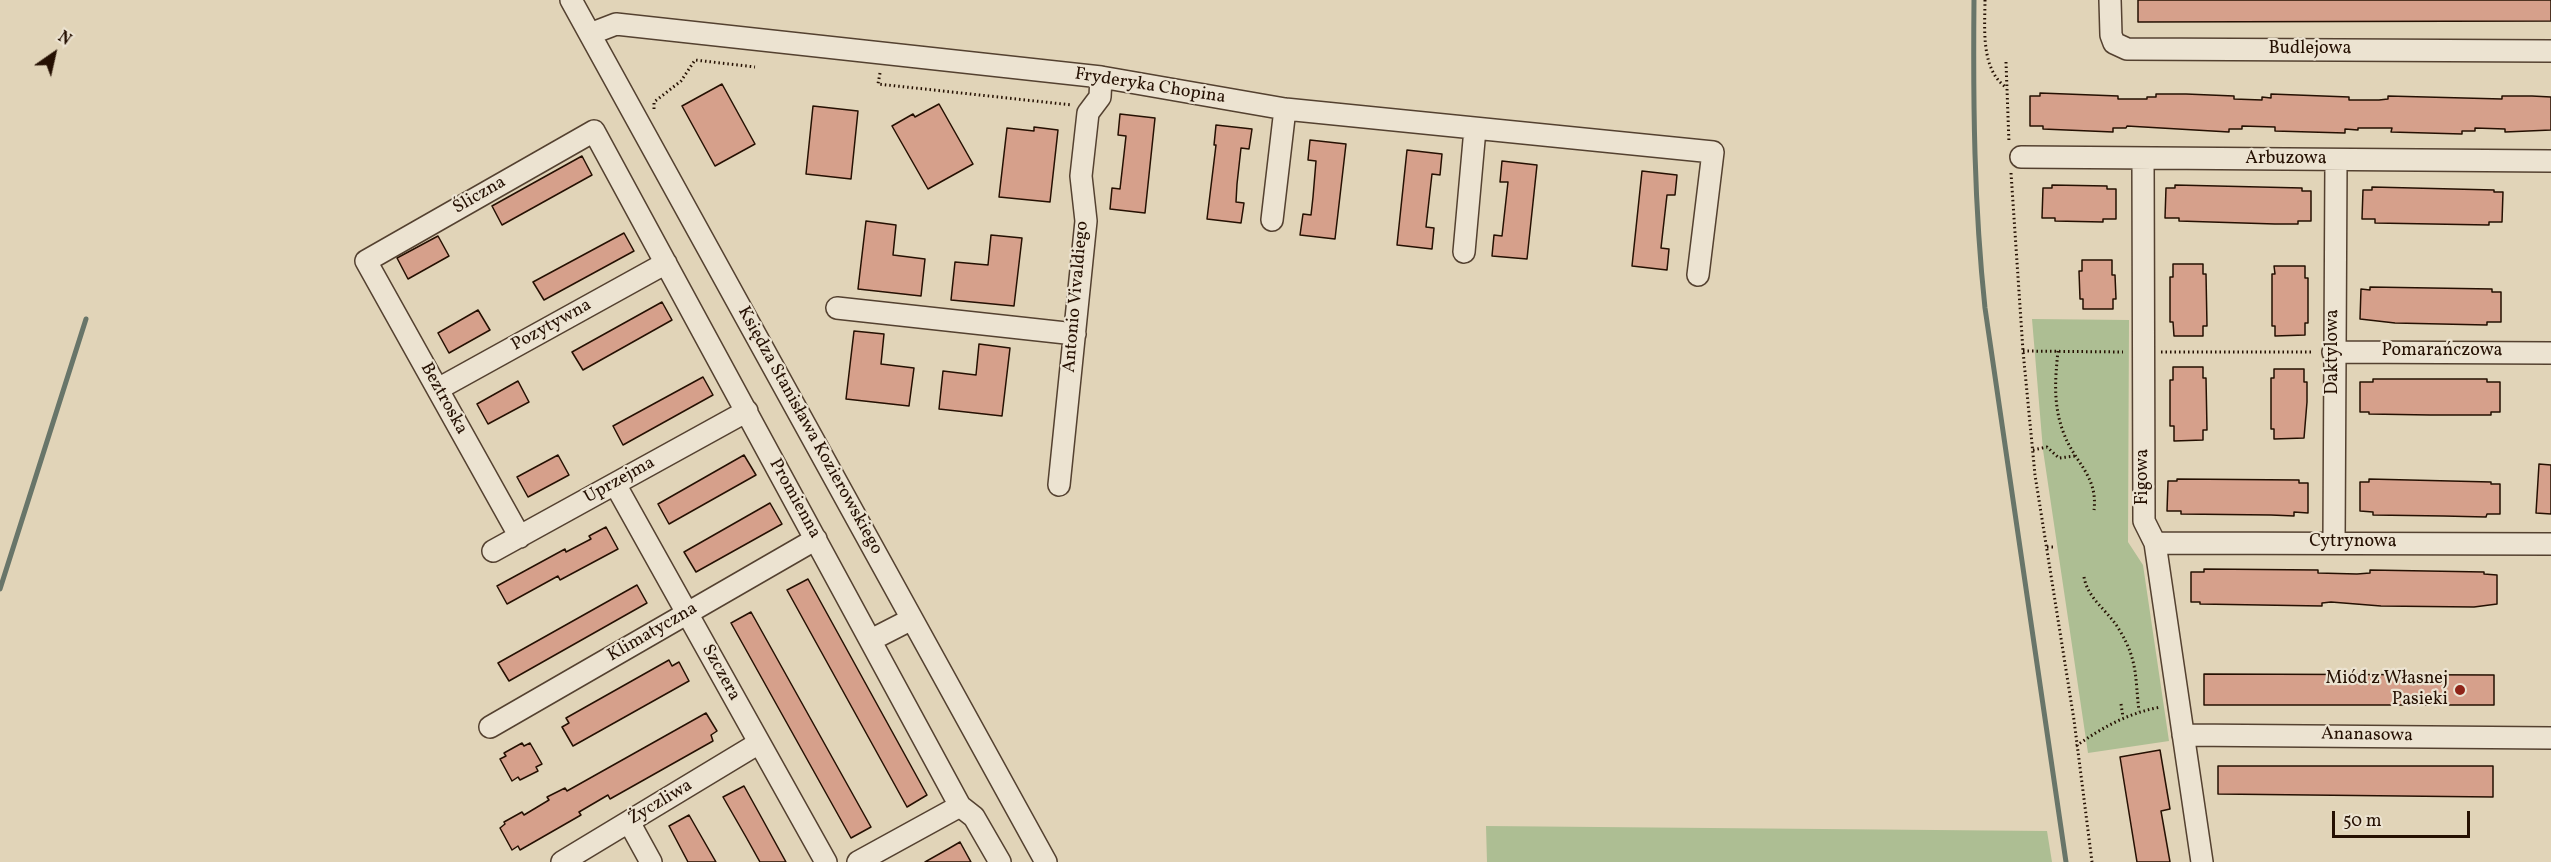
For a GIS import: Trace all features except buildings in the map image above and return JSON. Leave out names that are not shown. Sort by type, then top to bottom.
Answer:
[{"type":"street","name":"Księdza Stanisława Kozierowskiego","points":[[571,0],[1046,862]]},
{"type":"street","name":"Budlejowa","points":[[2110,0],[2110,35],[2114,44],[2127,49],[2551,51]]},
{"type":"street","name":"Fryderyka Chopina","points":[[590,34],[616,24],[1101,77],[1285,109],[1713,152],[1698,274]]},
{"type":"street","name":"Antonio Vivaldiego","points":[[1059,485],[1086,221],[1081,176],[1088,113],[1100,98],[1101,77]]},
{"type":"street","points":[[1272,219],[1285,109]]},
{"type":"street","points":[[1464,252],[1475,129]]},
{"type":"street","name":"Śliczna","points":[[366,261],[594,131]]},
{"type":"street","name":"Promienna","points":[[594,131],[960,806],[974,817],[1000,862]]},
{"type":"street","name":"Arbuzowa","points":[[2013,158],[2551,161]]},
{"type":"street","name":"Figowa","points":[[2143,158],[2144,521],[2155,543],[2202,862]]},
{"type":"street","name":"Daktylowa","points":[[2334,543],[2329,352],[2336,160]]},
{"type":"street","name":"Beztroska","points":[[366,261],[520,537]]},
{"type":"street","name":"Pozytywna","points":[[438,389],[666,263]]},
{"type":"street","points":[[837,308],[1075,334]]},
{"type":"street","name":"Pomarańczowa","points":[[2329,352],[2551,353]]},
{"type":"street","name":"Uprzejma","points":[[493,551],[747,411]]},
{"type":"street","name":"Szczera","points":[[615,484],[826,862]]},
{"type":"street","name":"Klimatyczna","points":[[490,727],[816,538]]},
{"type":"street","name":"Cytrynowa","points":[[2155,543],[2551,544]]},
{"type":"street","points":[[871,640],[912,619]]},
{"type":"street","name":"Ananasowa","points":[[2183,735],[2551,738]]},
{"type":"street","name":"Życzliwa","points":[[562,862],[759,743]]},
{"type":"street","points":[[858,862],[960,806]]},
{"type":"street","points":[[629,822],[651,862]]},
{"type":"path","points":[[1985,0],[1987,57],[2001,84],[2007,88]]},
{"type":"path","points":[[882,53],[878,84],[1093,107]]},
{"type":"path","points":[[654,113],[654,102],[681,81],[694,60],[755,67]]},
{"type":"path","points":[[2006,62],[2023,351],[2033,450],[2074,720],[2092,862]]},
{"type":"path","points":[[2023,351],[2131,352]]},
{"type":"path","points":[[2058,351],[2054,385],[2056,412],[2064,435],[2094,486],[2094,510]]},
{"type":"path","points":[[2153,352],[2329,352]]},
{"type":"path","points":[[2033,450],[2046,447],[2059,458],[2075,456]]},
{"type":"path","points":[[2047,547],[2056,547]]},
{"type":"path","points":[[2084,577],[2089,593],[2111,617],[2131,653],[2136,668],[2139,711]]},
{"type":"path","points":[[2121,704],[2123,718]]},
{"type":"path","points":[[2076,746],[2139,711],[2178,705]]},
{"type":"path","points":[[2115,711],[2122,710]]},
{"type":"green space","points":[[2032,319],[2129,320],[2128,542],[2143,565],[2169,741],[2088,753],[2043,450]]},
{"type":"green space","points":[[1486,826],[2047,831],[2052,862],[1487,862]]},
{"type":"waterway","points":[[1974,0],[1975,154],[1978,231],[1985,308],[2066,862]]},
{"type":"waterway","points":[[0,589],[86,319]]},
{"type":"place","name":"Miód z Własnej Pasieki","points":[[2460,690]]}]
